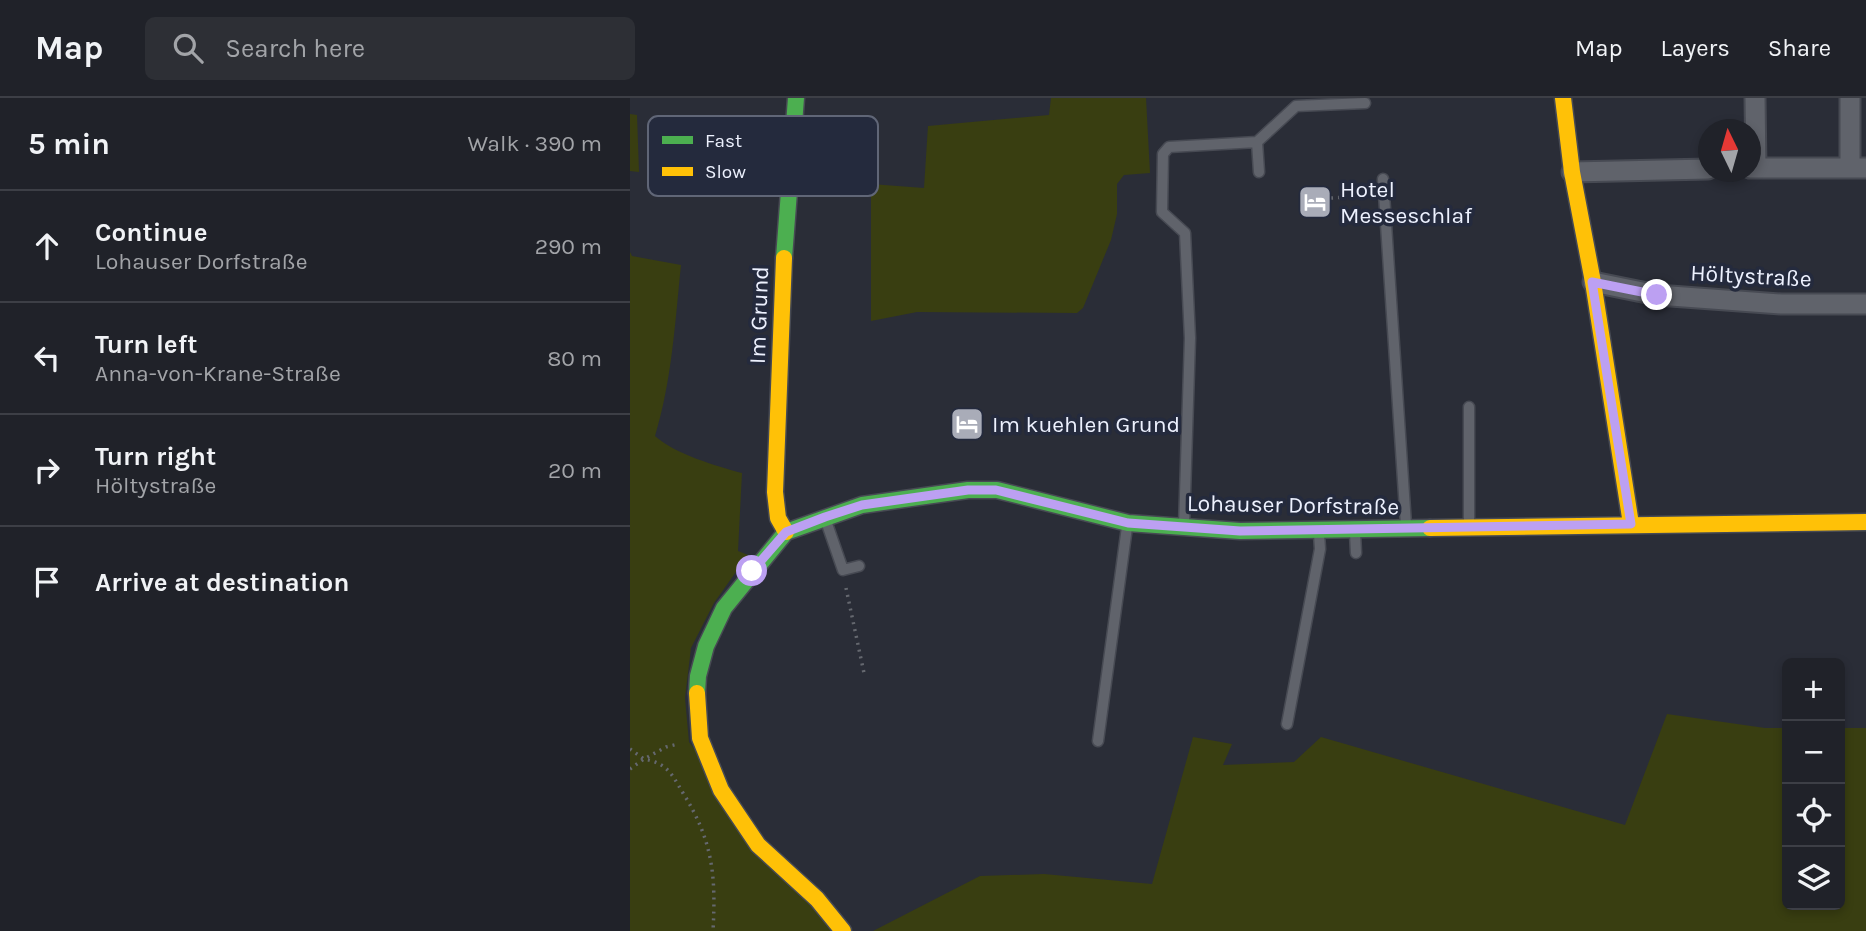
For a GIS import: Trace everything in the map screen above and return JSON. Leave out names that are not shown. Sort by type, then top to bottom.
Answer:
[{"type":"street","name":"Im Grund","points":[[795,116],[796,98]]},
{"type":"street","points":[[1563,98],[1572,172],[1631,524]]},
{"type":"street","points":[[1754,119],[1755,98]]},
{"type":"street","points":[[1761,168],[1858,168],[1850,98]]},
{"type":"street","points":[[1572,172],[1698,169]]},
{"type":"street","name":"Im Grund","points":[[786,532],[778,518],[775,492],[782,290],[789,196]]},
{"type":"street","name":"Höltystraße","points":[[1592,282],[1657,295],[1781,304],[1866,304]]},
{"type":"street","name":"Lohauser Dorfstraße","points":[[843,931],[817,899],[758,845],[721,790],[699,738],[696,705],[698,676],[706,646],[724,608],[786,532],[862,505],[978,490],[1007,492],[1128,523],[1240,531],[1866,522]]},
{"type":"lane","points":[[1184,527],[1191,338],[1185,233],[1161,212],[1163,154],[1169,147],[1257,142],[1296,106],[1365,103]]},
{"type":"lane","points":[[1257,142],[1259,172]]},
{"type":"lane","points":[[1383,179],[1406,529]]},
{"type":"lane","points":[[1469,407],[1469,527]]},
{"type":"lane","points":[[825,517],[843,570],[859,566]]},
{"type":"lane","points":[[1098,741],[1128,523]]},
{"type":"lane","points":[[1355,529],[1356,553]]},
{"type":"lane","points":[[1287,724],[1320,549],[1319,530]]},
{"type":"path","points":[[1331,198],[1384,196]]},
{"type":"path","points":[[846,588],[864,673]]},
{"type":"path","points":[[630,769],[666,747],[699,738]]},
{"type":"path","points":[[630,749],[644,759],[660,762],[671,772],[694,810],[705,835],[715,889],[713,931]]},
{"type":"green space","points":[[1051,98],[1146,98],[1150,173],[1124,175],[1117,184],[1117,214],[1111,240],[1083,308],[1077,313],[917,312],[871,321],[871,196],[878,196],[878,185],[924,188],[928,126],[1049,115]]},
{"type":"green space","points":[[630,114],[637,115],[639,172],[630,171]]},
{"type":"green space","points":[[630,252],[632,256],[681,265],[669,373],[655,436],[684,454],[742,473],[738,551],[748,555],[714,603],[691,648],[685,698],[689,742],[833,931],[630,931]]},
{"type":"green space","points":[[1667,714],[1782,728],[1782,910],[1845,910],[1845,728],[1866,728],[1866,931],[873,931],[980,876],[1044,874],[1152,884],[1193,737],[1232,744],[1223,765],[1294,762],[1321,737],[1625,825]]},
{"type":"traffic: fast","points":[[795,116],[796,98]]},
{"type":"traffic: fast","points":[[784,258],[789,196]]},
{"type":"traffic: fast","points":[[697,693],[698,676],[706,646],[724,608],[786,532],[862,505],[968,490],[997,490],[1128,523],[1240,531],[1430,528]]},
{"type":"traffic: slow","points":[[1563,98],[1572,172],[1593,282],[1631,524]]},
{"type":"traffic: slow","points":[[784,258],[775,492],[778,518],[786,532]]},
{"type":"traffic: slow","points":[[1430,528],[1866,522]]},
{"type":"traffic: slow","points":[[697,693],[700,738],[721,790],[758,845],[817,899],[843,931]]},
{"type":"place","name":"Hotel Messeschlaf","points":[[1315,202]]},
{"type":"place","name":"Im kuehlen Grund","points":[[967,424]]},
{"type":"route","points":[[752,571],[786,532],[825,517],[862,505],[968,490],[996,490],[1128,523],[1240,531],[1631,524],[1592,282],[1657,295]]}]
